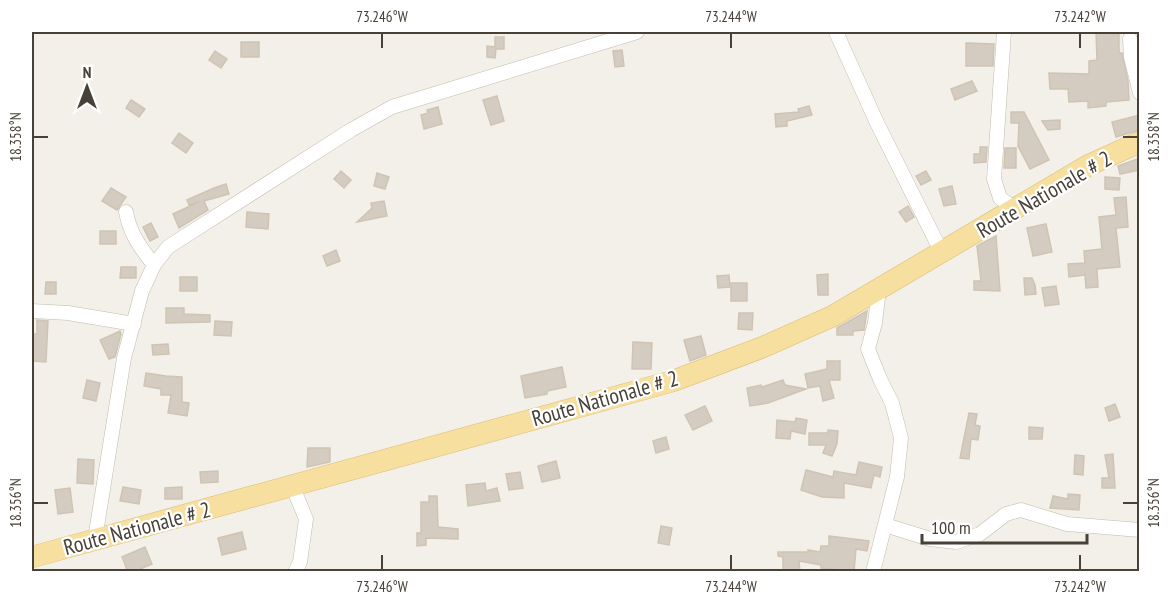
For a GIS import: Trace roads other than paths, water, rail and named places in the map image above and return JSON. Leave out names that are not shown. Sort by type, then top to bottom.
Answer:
[{"type":"main road","name":"Route Nationale # 2","points":[[32,557],[673,381],[763,347],[823,320],[942,253],[1089,165],[1140,142]]},
{"type":"street","points":[[95,539],[124,358],[142,291],[154,265],[168,247],[351,130],[392,107],[638,32]]},
{"type":"street","points":[[836,32],[877,123],[942,253]]},
{"type":"street","points":[[1004,32],[994,179],[1000,198],[1015,209]]},
{"type":"street","points":[[1130,39],[1131,57],[1140,93]]},
{"type":"street","points":[[126,212],[135,241],[154,265]]},
{"type":"street","points":[[873,572],[897,477],[901,438],[892,403],[879,379],[868,349],[875,323],[879,289]]},
{"type":"street","points":[[32,311],[68,313],[134,324]]},
{"type":"street","points":[[292,485],[306,519],[300,562],[295,572]]},
{"type":"street","points":[[885,525],[930,539],[956,542],[980,534],[1006,514],[1021,510],[1067,524],[1140,530]]}]
